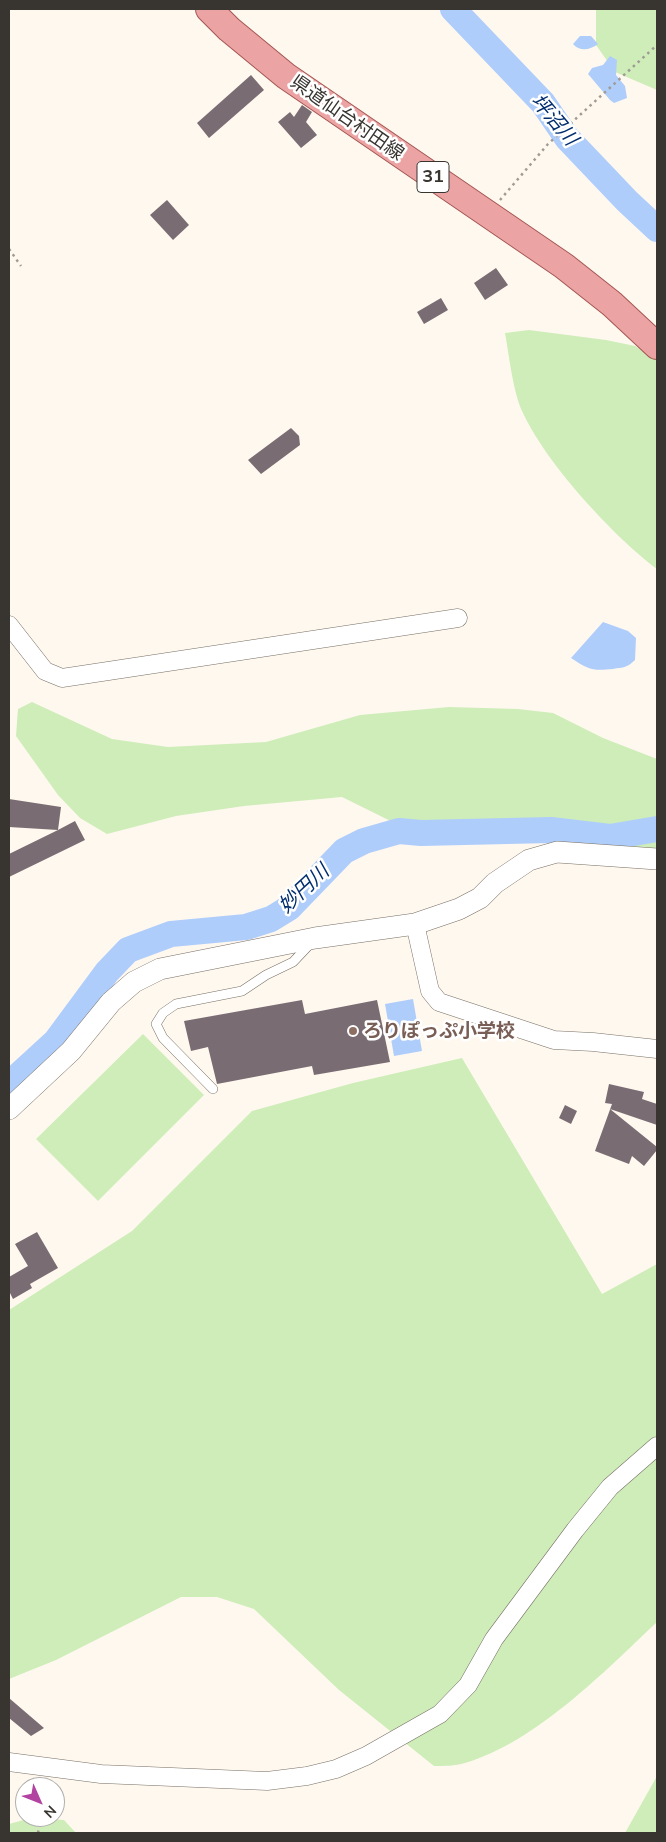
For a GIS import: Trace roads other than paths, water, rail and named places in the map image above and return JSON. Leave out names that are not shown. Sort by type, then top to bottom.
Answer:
[{"type":"main road","name":"県道仙台村田線","points":[[209,9],[229,29],[286,76],[564,266],[612,304],[657,346]]},
{"type":"street","points":[[9,625],[46,671],[62,678],[458,618]]},
{"type":"street","points":[[9,1109],[71,1051],[111,1002],[134,982],[160,969],[315,938],[415,924],[459,909],[480,898],[495,883],[529,860],[557,852],[657,859]]},
{"type":"street","points":[[415,924],[430,991],[439,1002],[554,1040],[657,1049]]},
{"type":"street","points":[[9,1762],[101,1774],[267,1781],[307,1776],[336,1769],[366,1756],[440,1714],[468,1685],[494,1639],[575,1530],[610,1487],[657,1446]]},
{"type":"lane","points":[[213,1089],[163,1038],[156,1024],[163,1013],[176,1004],[242,991],[266,975],[292,962],[315,938]]},
{"type":"water","points":[[580,36],[591,36],[598,44],[588,49],[576,47],[573,44]]},
{"type":"water","points":[[610,56],[617,60],[616,75],[625,86],[627,98],[614,103],[588,74],[592,68],[603,65]]},
{"type":"water","points":[[603,622],[628,631],[636,638],[635,660],[625,667],[596,670],[582,665],[571,658]]},
{"type":"water","points":[[413,999],[422,1051],[394,1056],[385,1004]]},
{"type":"waterway","name":"坪沼川","points":[[453,9],[543,103],[567,138],[627,201],[657,229]]},
{"type":"waterway","name":"妙円川","points":[[9,1084],[56,1041],[107,972],[128,950],[171,934],[246,927],[271,919],[289,908],[344,851],[364,841],[399,831],[421,833],[551,830],[610,837],[657,829]]},
{"type":"place","name":"ろりぽっぷ小学校","points":[[353,1031]]}]
